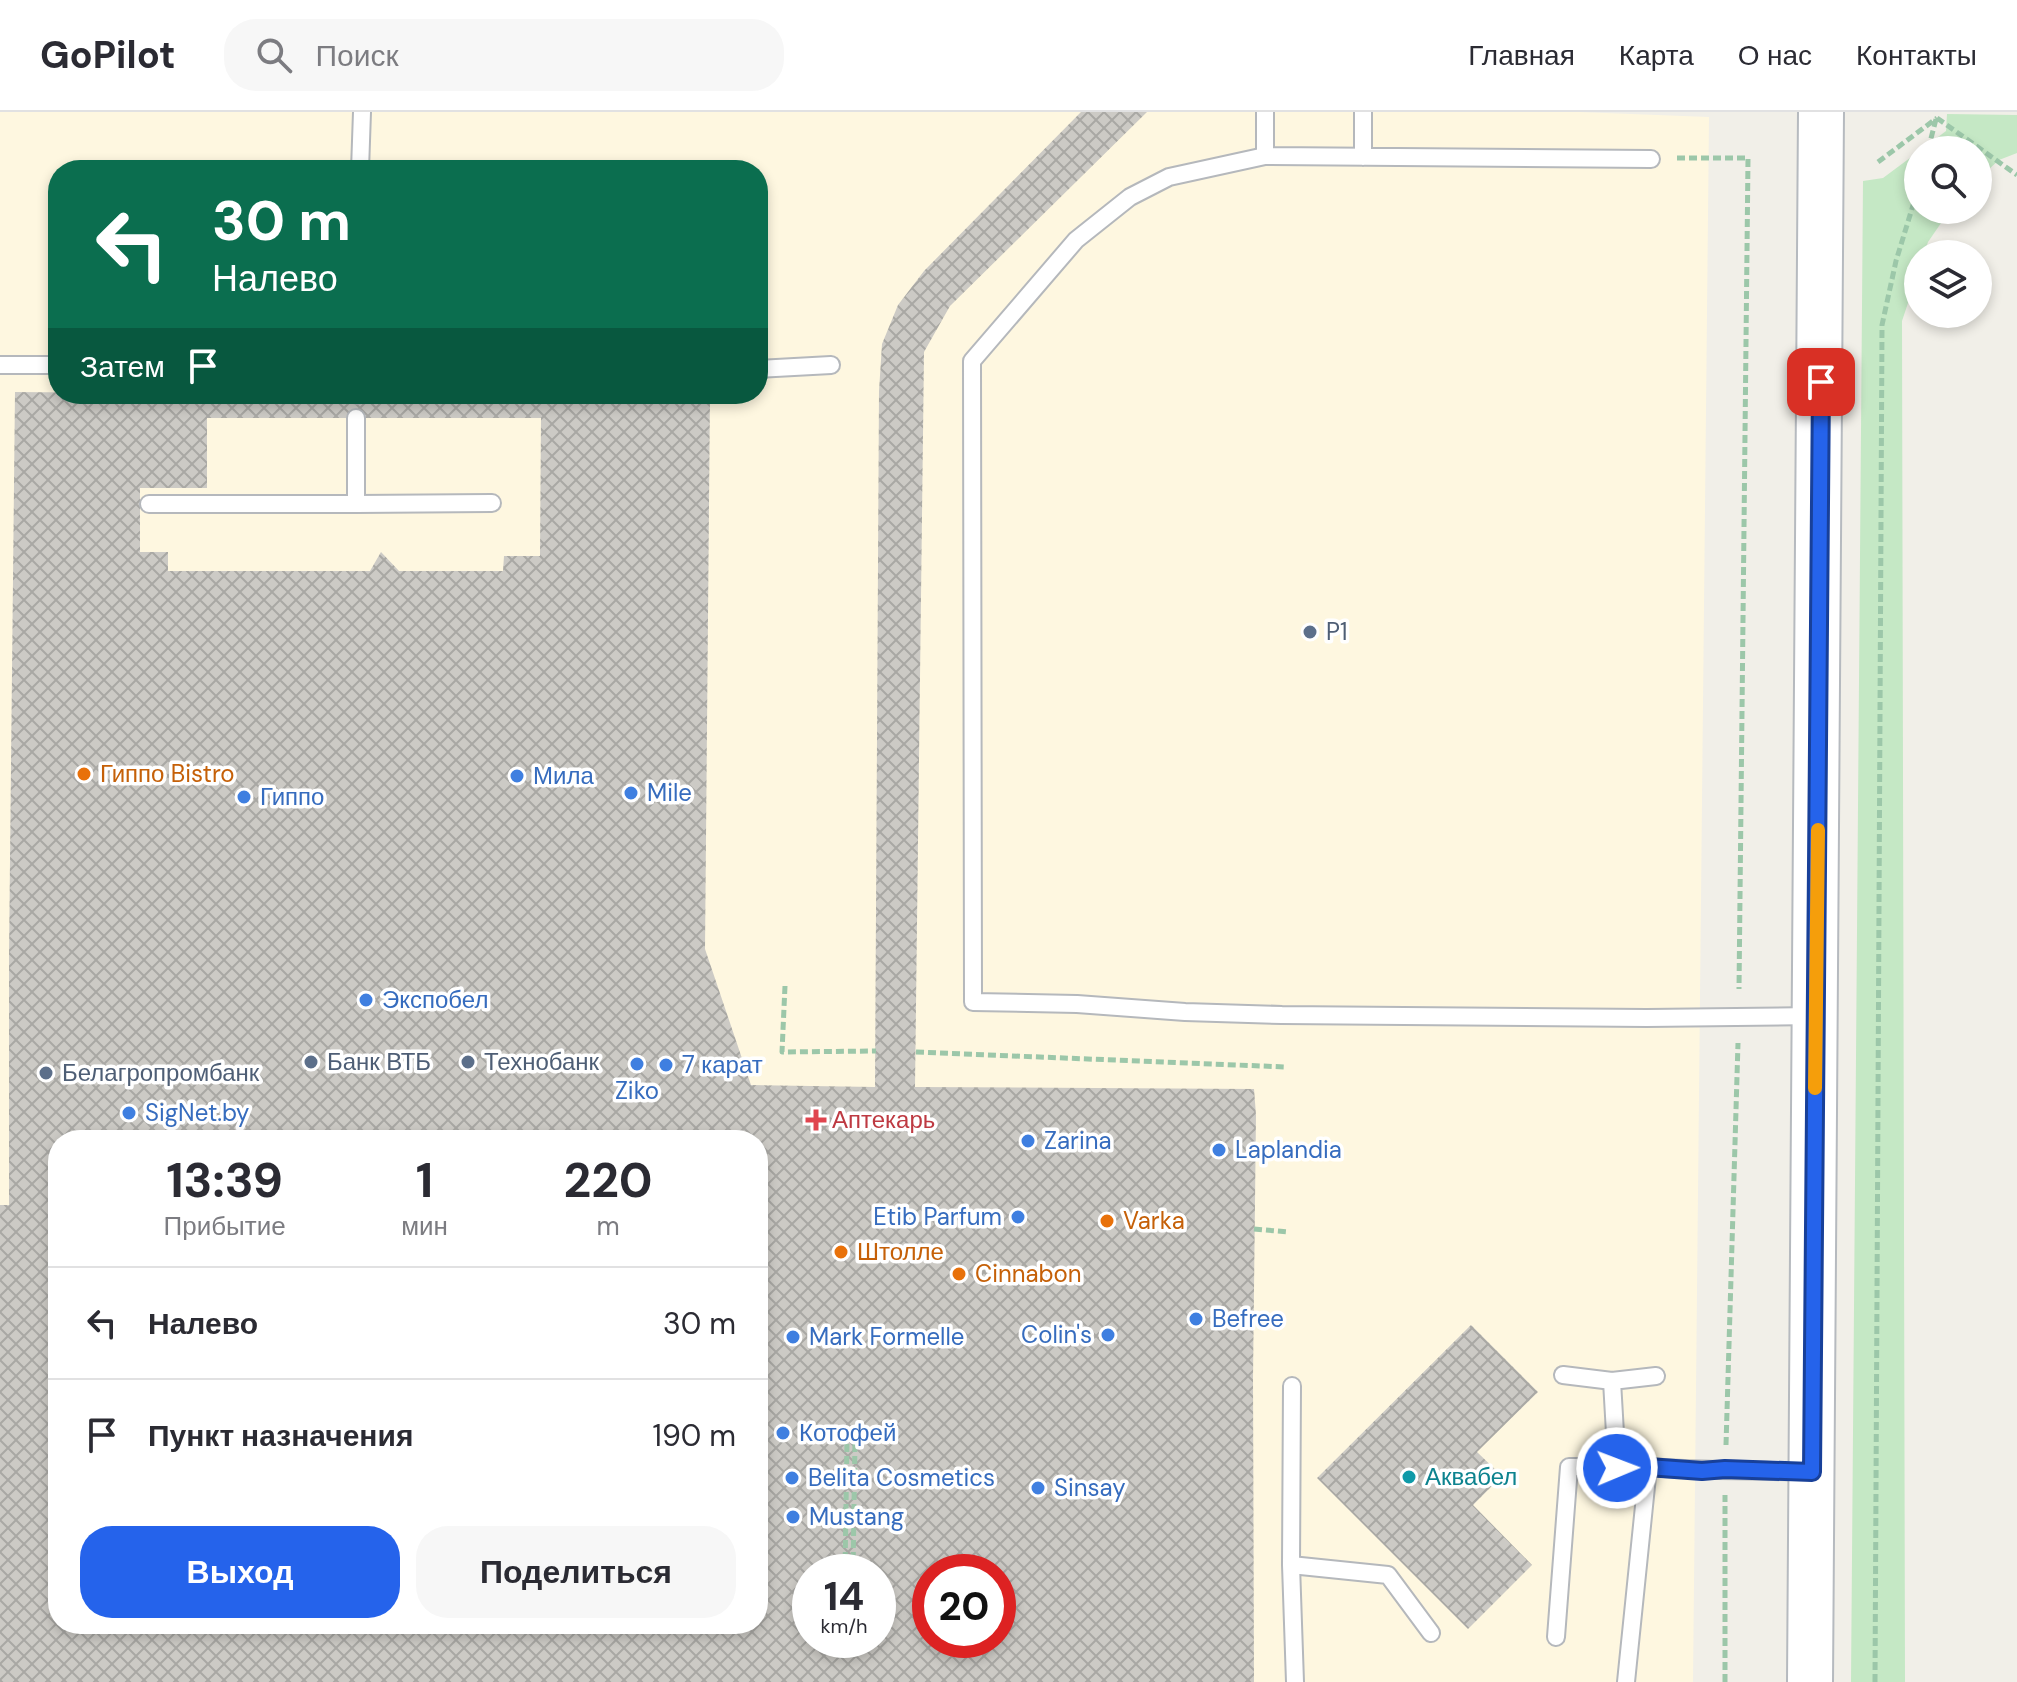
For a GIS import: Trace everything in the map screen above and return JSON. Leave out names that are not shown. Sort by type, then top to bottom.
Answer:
[{"type":"main road","points":[[1810,1682],[1821,112]]},
{"type":"lane","points":[[360,160],[362,112]]},
{"type":"lane","points":[[1265,112],[1265,156]]},
{"type":"lane","points":[[1363,112],[1363,157]]},
{"type":"lane","points":[[1651,159],[1265,156],[1169,177],[1130,197],[1076,240],[972,361],[973,1002],[1282,1015],[1816,1016]]},
{"type":"lane","points":[[0,365],[48,365]]},
{"type":"lane","points":[[768,368],[831,365]]},
{"type":"lane","points":[[356,418],[356,504]]},
{"type":"lane","points":[[149,504],[492,503]]},
{"type":"lane","points":[[1563,1375],[1612,1381],[1656,1376]]},
{"type":"lane","points":[[1612,1381],[1617,1468]]},
{"type":"lane","points":[[1292,1386],[1291,1565],[1295,1682]]},
{"type":"lane","points":[[1556,1637],[1569,1467],[1812,1472]]},
{"type":"lane","points":[[1626,1682],[1648,1467]]},
{"type":"lane","points":[[1291,1565],[1388,1575],[1431,1633]]},
{"type":"path","points":[[1932,136],[1937,118]]},
{"type":"path","points":[[1878,162],[1937,118]]},
{"type":"path","points":[[1937,118],[2017,175]]},
{"type":"path","points":[[1678,158],[1748,158],[1739,1016],[1725,1469],[1725,1682]]},
{"type":"path","points":[[1875,1682],[1882,325],[1907,224]]},
{"type":"path","points":[[785,986],[782,1052],[876,1051]]},
{"type":"path","points":[[916,1052],[1286,1067]]},
{"type":"path","points":[[1254,1229],[1288,1232]]},
{"type":"path","points":[[845,1554],[847,1441]]},
{"type":"path","points":[[853,1554],[855,1441]]},
{"type":"shaded area","points":[[0,112],[1579,112],[1709,117],[1693,1682],[0,1682]]},
{"type":"green space","points":[[1947,114],[2017,115],[2017,153],[1992,166],[1992,136],[1939,136],[1946,131]]},
{"type":"green space","points":[[1904,162],[1904,224],[1940,224],[1929,240],[1904,240],[1902,321],[1905,1682],[1851,1682],[1863,181],[1883,178]]},
{"type":"building","name":"Экспобел","points":[[1081,112],[1147,112],[950,306],[924,352],[915,1087],[1254,1089],[1254,1682],[0,1682],[0,1205],[9,1205],[15,392],[48,392],[48,404],[710,404],[705,949],[751,1085],[875,1087],[879,391],[882,344],[898,305],[924,271]],"holes":[[[207,418],[541,418],[540,556],[504,556],[503,571],[399,571],[381,552],[370,571],[168,571],[168,552],[140,552],[140,488],[207,488]]]},
{"type":"building","name":"Аквабел","points":[[1471,1325],[1538,1392],[1477,1452],[1502,1476],[1473,1505],[1532,1565],[1468,1629],[1317,1478]]},
{"type":"slow traffic","points":[[1815,1088],[1818,830]]},
{"type":"place","name":"P1","points":[[1310,632]]},
{"type":"place","name":"Гиппо Bistro","points":[[84,774]]},
{"type":"place","name":"Мила","points":[[517,776]]},
{"type":"place","name":"Mile","points":[[631,793]]},
{"type":"place","name":"Гиппо","points":[[244,797]]},
{"type":"place","name":"Экспобел","points":[[366,1000]]},
{"type":"place","name":"Банк ВТБ","points":[[311,1062]]},
{"type":"place","name":"Технобанк","points":[[468,1062]]},
{"type":"place","name":"Ziko","points":[[637,1064]]},
{"type":"place","name":"7 карат","points":[[666,1065]]},
{"type":"place","name":"Белагропромбанк","points":[[46,1073]]},
{"type":"place","name":"SigNet.by","points":[[129,1113]]},
{"type":"place","name":"Аптекарь","points":[[816,1120]]},
{"type":"place","name":"Zarina","points":[[1028,1141]]},
{"type":"place","name":"Laplandia","points":[[1219,1150]]},
{"type":"place","name":"Etib Parfum","points":[[1018,1217]]},
{"type":"place","name":"Varka","points":[[1107,1221]]},
{"type":"place","name":"Штолле","points":[[841,1252]]},
{"type":"place","name":"Cinnabon","points":[[959,1274]]},
{"type":"place","name":"Befree","points":[[1196,1319]]},
{"type":"place","name":"Colin's","points":[[1108,1335]]},
{"type":"place","name":"Mark Formelle","points":[[793,1337]]},
{"type":"place","name":"Котофей","points":[[783,1433]]},
{"type":"place","name":"Аквабел","points":[[1409,1477]]},
{"type":"place","name":"Belita Cosmetics","points":[[792,1478]]},
{"type":"place","name":"Sinsay","points":[[1038,1488]]},
{"type":"place","name":"Mustang","points":[[793,1517]]},
{"type":"route","points":[[1617,1468],[1812,1472],[1821,382]]}]
